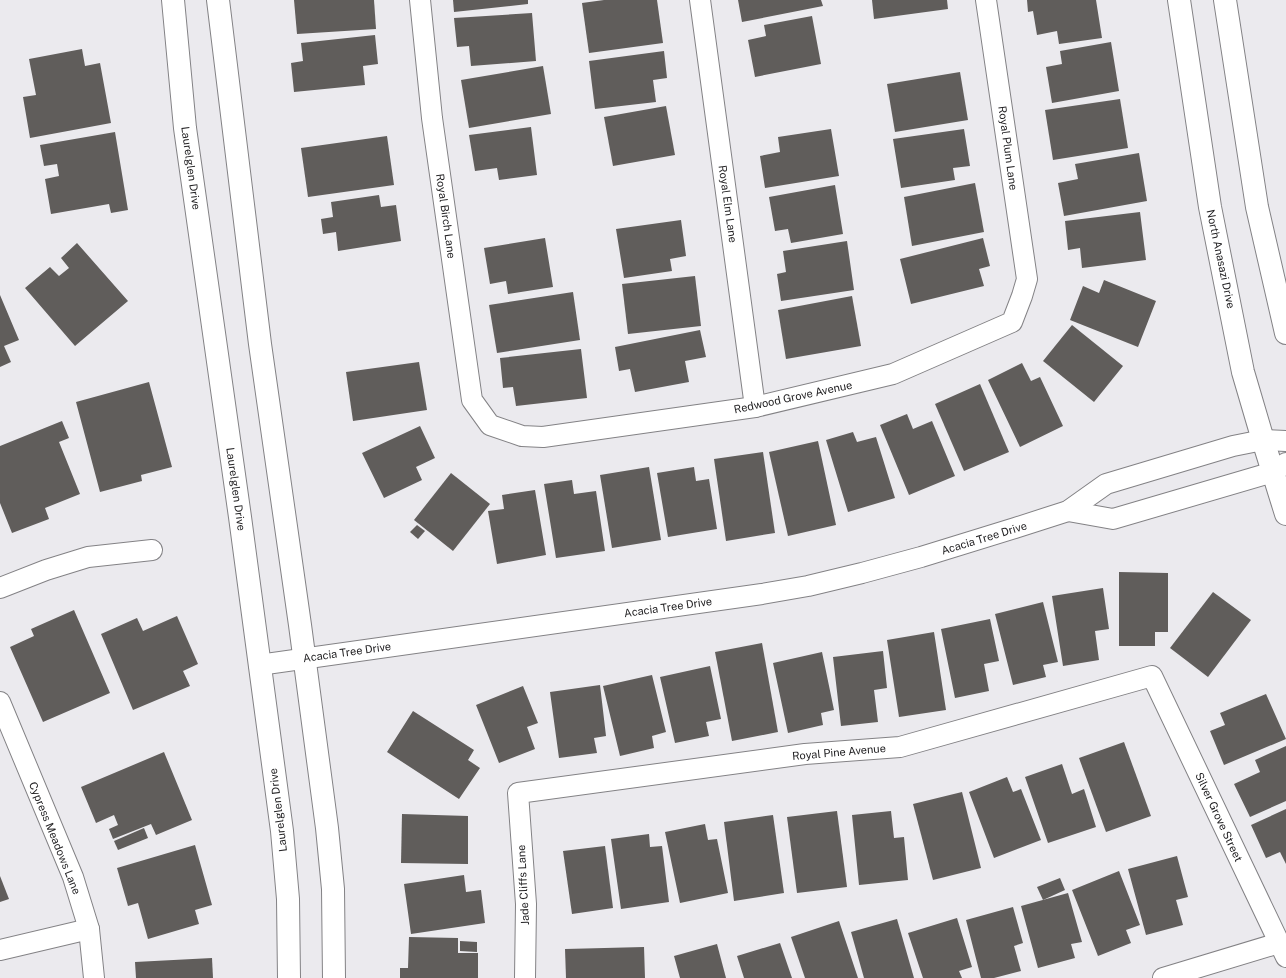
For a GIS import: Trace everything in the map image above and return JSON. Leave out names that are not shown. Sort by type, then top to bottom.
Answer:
[{"type":"street","name":"Laurelglen Drive","points":[[174,0],[186,136],[282,830],[288,899],[289,978]]},
{"type":"street","points":[[218,0],[260,344],[305,658],[327,828],[333,889],[334,978]]},
{"type":"street","name":"Royal Birch Lane","points":[[420,0],[432,118],[472,400],[490,425]]},
{"type":"street","name":"Royal Elm Lane","points":[[700,0],[755,407]]},
{"type":"street","name":"Royal Plum Lane","points":[[986,0],[1027,279],[1022,296]]},
{"type":"street","name":"North Anasazi Drive","points":[[1179,0],[1210,207],[1244,372],[1263,440],[1279,467],[1286,514]]},
{"type":"street","points":[[1225,0],[1256,206],[1286,333]]},
{"type":"street","name":"Redwood Grove Avenue","points":[[490,425],[522,436],[543,437],[755,407],[893,374],[1012,322],[1022,296]]},
{"type":"street","name":"Acacia Tree Drive","points":[[259,664],[762,594],[808,586],[921,557],[1068,511],[1106,484],[1233,446],[1263,440],[1286,441]]},
{"type":"street","name":"Acacia Tree Drive","points":[[1068,511],[1113,519],[1279,467]]},
{"type":"street","points":[[0,588],[46,570],[88,557],[152,550]]},
{"type":"street","name":"Royal Pine Avenue","points":[[518,793],[805,754],[900,747],[1152,676]]},
{"type":"street","name":"Silver Grove Street","points":[[1152,676],[1283,950]]},
{"type":"street","name":"Cypress Meadows Lane","points":[[0,702],[73,877],[89,929],[94,978]]},
{"type":"street","name":"Jade Cliffs Lane","points":[[518,793],[526,904],[525,978]]},
{"type":"street","points":[[0,950],[89,929]]},
{"type":"street","points":[[1163,978],[1283,950]]},
{"type":"building","points":[[294,0],[374,0],[376,29],[297,34]]},
{"type":"building","points":[[453,0],[528,0],[528,4],[454,12]]},
{"type":"building","points":[[604,0],[657,0],[663,43],[589,53],[582,3]]},
{"type":"building","points":[[738,0],[821,0],[823,6],[742,22]]},
{"type":"building","points":[[872,0],[947,0],[948,9],[874,19]]},
{"type":"building","points":[[1027,0],[1096,0],[1102,38],[1059,44],[1057,31],[1037,35],[1033,11],[1028,12]]},
{"type":"building","points":[[532,13],[536,61],[471,66],[469,46],[457,47],[454,18]]},
{"type":"building","points":[[812,16],[821,64],[755,77],[748,40],[766,36],[764,25]]},
{"type":"building","points":[[375,35],[378,64],[363,66],[365,85],[294,92],[291,63],[303,61],[301,43]]},
{"type":"building","points":[[1111,42],[1119,91],[1052,103],[1046,67],[1062,64],[1060,51]]},
{"type":"building","points":[[82,49],[85,66],[100,63],[111,123],[30,138],[23,97],[36,95],[29,59]]},
{"type":"building","points":[[664,51],[667,78],[653,80],[656,102],[595,109],[589,61]]},
{"type":"building","points":[[543,66],[551,114],[469,128],[461,80]]},
{"type":"building","points":[[960,72],[968,120],[895,132],[887,84]]},
{"type":"building","points":[[1120,99],[1128,148],[1053,160],[1045,110]]},
{"type":"building","points":[[666,106],[675,155],[613,166],[604,117]]},
{"type":"building","points":[[531,127],[537,175],[499,180],[497,168],[475,171],[469,135]]},
{"type":"building","points":[[831,129],[839,176],[765,188],[760,156],[780,152],[778,137]]},
{"type":"building","points":[[964,129],[970,166],[953,168],[955,180],[901,188],[893,139]]},
{"type":"building","points":[[115,132],[128,210],[111,213],[109,204],[51,214],[45,179],[59,176],[57,164],[44,166],[40,145]]},
{"type":"building","points":[[387,136],[394,185],[308,197],[301,148]]},
{"type":"building","points":[[1139,153],[1147,201],[1064,216],[1058,183],[1078,179],[1075,164]]},
{"type":"building","points":[[975,183],[984,232],[912,246],[904,197]]},
{"type":"building","points":[[835,185],[843,234],[791,243],[788,229],[775,231],[769,197]]},
{"type":"building","points":[[379,195],[381,207],[396,205],[401,241],[338,251],[336,232],[323,234],[321,219],[333,217],[331,202]]},
{"type":"building","points":[[1140,212],[1146,260],[1082,268],[1080,248],[1068,250],[1065,221]]},
{"type":"building","points":[[681,220],[686,256],[670,259],[672,271],[624,278],[616,229]]},
{"type":"building","points":[[545,238],[553,287],[508,294],[506,281],[490,284],[484,248]]},
{"type":"building","points":[[983,238],[990,266],[979,269],[984,286],[911,304],[900,259]]},
{"type":"building","points":[[847,241],[854,290],[781,301],[777,274],[786,272],[783,251]]},
{"type":"building","points":[[77,243],[128,301],[75,346],[25,288],[50,267],[59,276],[69,268],[61,258]]},
{"type":"building","points":[[695,276],[701,326],[628,334],[622,284]]},
{"type":"building","points":[[1104,280],[1156,301],[1138,347],[1070,320],[1083,286],[1099,293]]},
{"type":"building","points":[[573,292],[580,340],[497,353],[489,305]]},
{"type":"building","points":[[0,295],[19,340],[4,346],[11,362],[0,367]]},
{"type":"building","points":[[852,296],[861,346],[786,359],[778,310]]},
{"type":"building","points":[[1072,325],[1123,366],[1094,402],[1043,361]]},
{"type":"building","points":[[700,330],[706,357],[685,361],[689,382],[635,392],[630,369],[619,371],[615,347]]},
{"type":"building","points":[[581,349],[587,398],[516,406],[513,387],[503,388],[500,358]]},
{"type":"building","points":[[419,362],[427,410],[353,421],[346,372]]},
{"type":"building","points":[[1022,363],[1031,381],[1040,377],[1063,426],[1020,447],[988,380]]},
{"type":"building","points":[[149,382],[172,467],[141,475],[142,481],[100,492],[76,402]]},
{"type":"building","points":[[980,384],[1009,452],[964,471],[935,404]]},
{"type":"building","points":[[907,414],[913,429],[932,421],[955,476],[909,495],[880,425]]},
{"type":"building","points":[[62,421],[69,438],[59,442],[80,494],[45,508],[49,519],[12,533],[0,503],[0,446]]},
{"type":"building","points":[[420,426],[435,458],[416,467],[422,480],[384,498],[362,453]]},
{"type":"building","points":[[853,432],[857,442],[876,437],[895,498],[848,512],[826,440]]},
{"type":"building","points":[[818,441],[836,525],[788,536],[769,452]]},
{"type":"building","points":[[763,452],[775,533],[726,541],[714,459]]},
{"type":"building","points":[[649,467],[661,540],[612,548],[600,475]]},
{"type":"building","points":[[694,467],[696,481],[709,479],[717,529],[668,537],[657,473]]},
{"type":"building","points":[[451,473],[490,504],[453,551],[414,520]]},
{"type":"building","points":[[572,480],[574,494],[596,491],[605,551],[556,558],[544,484]]},
{"type":"building","points":[[535,490],[546,555],[497,564],[488,511],[504,509],[502,495]]},
{"type":"building","points":[[417,525],[425,531],[418,539],[410,532]]},
{"type":"building","points":[[1119,572],[1168,573],[1168,632],[1155,632],[1155,646],[1119,646]]},
{"type":"building","points":[[1103,588],[1109,629],[1095,631],[1099,660],[1063,666],[1052,596]]},
{"type":"building","points":[[1213,592],[1251,620],[1208,677],[1170,648]]},
{"type":"building","points":[[1043,602],[1058,662],[1043,665],[1046,677],[1013,685],[995,614]]},
{"type":"building","points":[[74,610],[110,693],[43,722],[10,647],[34,636],[31,629]]},
{"type":"building","points":[[177,616],[198,664],[183,671],[190,686],[133,710],[101,634],[137,618],[143,631]]},
{"type":"building","points":[[990,619],[999,661],[984,664],[989,691],[955,698],[941,629]]},
{"type":"building","points":[[934,632],[946,710],[899,717],[887,640]]},
{"type":"building","points":[[762,643],[778,732],[732,741],[715,652]]},
{"type":"building","points":[[883,651],[887,688],[874,690],[878,722],[841,726],[833,657]]},
{"type":"building","points":[[822,652],[834,710],[821,713],[823,725],[788,733],[773,663]]},
{"type":"building","points":[[710,666],[721,719],[706,722],[709,736],[675,743],[660,677]]},
{"type":"building","points":[[652,675],[666,732],[652,736],[654,748],[620,756],[603,686]]},
{"type":"building","points":[[600,685],[606,736],[594,738],[597,753],[559,758],[550,692]]},
{"type":"building","points":[[523,686],[538,723],[527,727],[535,749],[499,763],[476,705]]},
{"type":"building","points":[[1266,694],[1286,739],[1224,765],[1210,731],[1225,725],[1220,713]]},
{"type":"building","points":[[413,711],[474,750],[468,760],[480,768],[459,799],[387,752]]},
{"type":"building","points":[[1124,742],[1151,816],[1106,832],[1079,758]]},
{"type":"building","points":[[1286,746],[1286,801],[1250,817],[1234,784],[1260,772],[1255,760]]},
{"type":"building","points":[[164,752],[192,820],[156,835],[151,824],[113,839],[109,829],[118,825],[114,815],[96,823],[81,787]]},
{"type":"building","points":[[1062,764],[1072,794],[1084,789],[1096,827],[1048,843],[1025,777]]},
{"type":"building","points":[[1007,777],[1013,792],[1021,789],[1041,840],[994,858],[969,792]]},
{"type":"building","points":[[962,792],[981,868],[933,880],[913,804]]},
{"type":"building","points":[[1286,809],[1286,864],[1280,852],[1266,858],[1251,825]]},
{"type":"building","points":[[837,811],[847,887],[797,893],[787,817]]},
{"type":"building","points":[[891,811],[894,838],[904,837],[908,880],[859,885],[852,815]]},
{"type":"building","points":[[402,814],[468,816],[468,864],[401,863]]},
{"type":"building","points":[[773,815],[784,893],[734,901],[724,822]]},
{"type":"building","points":[[705,824],[708,840],[717,839],[728,893],[680,903],[665,832]]},
{"type":"building","points":[[144,828],[148,838],[118,850],[114,841]]},
{"type":"building","points":[[649,834],[650,847],[662,846],[669,902],[621,909],[611,839]]},
{"type":"building","points":[[195,845],[212,905],[195,910],[199,924],[148,939],[138,903],[128,906],[117,868]]},
{"type":"building","points":[[605,846],[613,908],[572,914],[563,851]]},
{"type":"building","points":[[1177,856],[1188,897],[1176,900],[1183,925],[1146,935],[1128,869]]},
{"type":"building","points":[[1119,871],[1140,925],[1126,930],[1131,943],[1098,956],[1072,890]]},
{"type":"building","points":[[464,875],[466,892],[481,890],[485,923],[411,934],[404,884]]},
{"type":"building","points":[[0,876],[9,899],[0,902]]},
{"type":"building","points":[[1060,878],[1065,890],[1043,900],[1037,887]]},
{"type":"building","points":[[1068,893],[1082,942],[1071,944],[1075,958],[1038,968],[1021,906]]},
{"type":"building","points":[[1013,907],[1023,943],[1014,946],[1021,971],[994,978],[981,978],[966,920]]},
{"type":"building","points":[[957,918],[972,967],[959,971],[962,978],[923,978],[908,933]]},
{"type":"building","points":[[897,919],[914,978],[864,978],[851,932]]},
{"type":"building","points":[[839,921],[858,978],[805,978],[791,937]]},
{"type":"building","points":[[409,937],[458,938],[458,953],[478,953],[478,978],[400,978],[400,968],[408,968]]},
{"type":"building","points":[[460,941],[477,942],[477,952],[460,951]]},
{"type":"building","points":[[780,943],[792,978],[744,978],[737,956]]},
{"type":"building","points":[[717,944],[726,978],[680,978],[674,956]]},
{"type":"building","points":[[644,947],[645,978],[566,978],[565,949]]},
{"type":"building","points":[[212,958],[213,978],[136,978],[135,962]]}]
